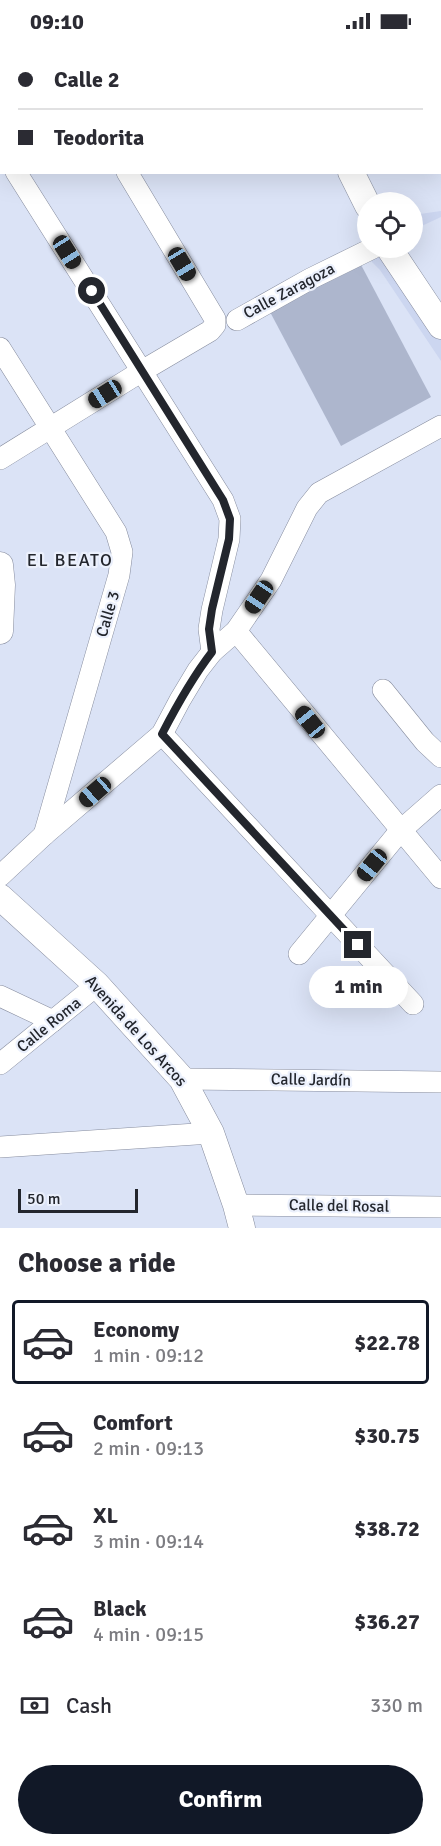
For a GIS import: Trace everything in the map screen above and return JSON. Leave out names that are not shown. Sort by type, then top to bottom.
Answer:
[{"type":"main road","points":[[352,174],[361,192]]},
{"type":"main road","points":[[396,258],[441,326]]},
{"type":"main road","points":[[0,565],[2,585],[0,631]]},
{"type":"main road","name":"Avenida de Los Arcos","points":[[0,897],[97,985],[182,1079],[211,1133],[240,1222]]},
{"type":"street","points":[[17,174],[223,500],[230,519],[229,539],[212,609],[209,629],[212,652]]},
{"type":"street","points":[[0,459],[210,331],[214,325],[215,319],[128,174]]},
{"type":"street","name":"Calle Zaragoza","points":[[237,320],[357,256]]},
{"type":"street","name":"Calle 3","points":[[0,348],[116,532],[122,552],[119,575],[44,835]]},
{"type":"street","points":[[0,876],[44,835],[162,734],[198,670],[212,652],[236,631],[271,580],[307,508],[319,493],[441,426]]},
{"type":"street","points":[[236,631],[441,878]]},
{"type":"street","points":[[383,690],[425,742],[441,757]]},
{"type":"street","points":[[162,734],[413,1004]]},
{"type":"street","points":[[299,954],[400,831],[441,795]]},
{"type":"street","name":"Calle Roma","points":[[0,1064],[97,985]]},
{"type":"street","points":[[0,996],[53,1021]]},
{"type":"street","name":"Calle Jardín","points":[[182,1079],[441,1082]]},
{"type":"street","points":[[0,1147],[211,1133]]},
{"type":"street","name":"Calle del Rosal","points":[[240,1222],[441,1207]]},
{"type":"shaded area","points":[[441,211],[441,217],[423,225],[423,214]]},
{"type":"shaded area","points":[[368,258],[384,258],[441,338],[441,361],[380,270]]},
{"type":"shaded area","points":[[359,261],[431,397],[341,446],[269,310]]},
{"type":"district","name":"EL BEATO","points":[[70,560]]},
{"type":"route","points":[[92,291],[223,500],[230,519],[229,539],[209,629],[212,652],[198,670],[162,734],[358,945]]}]
